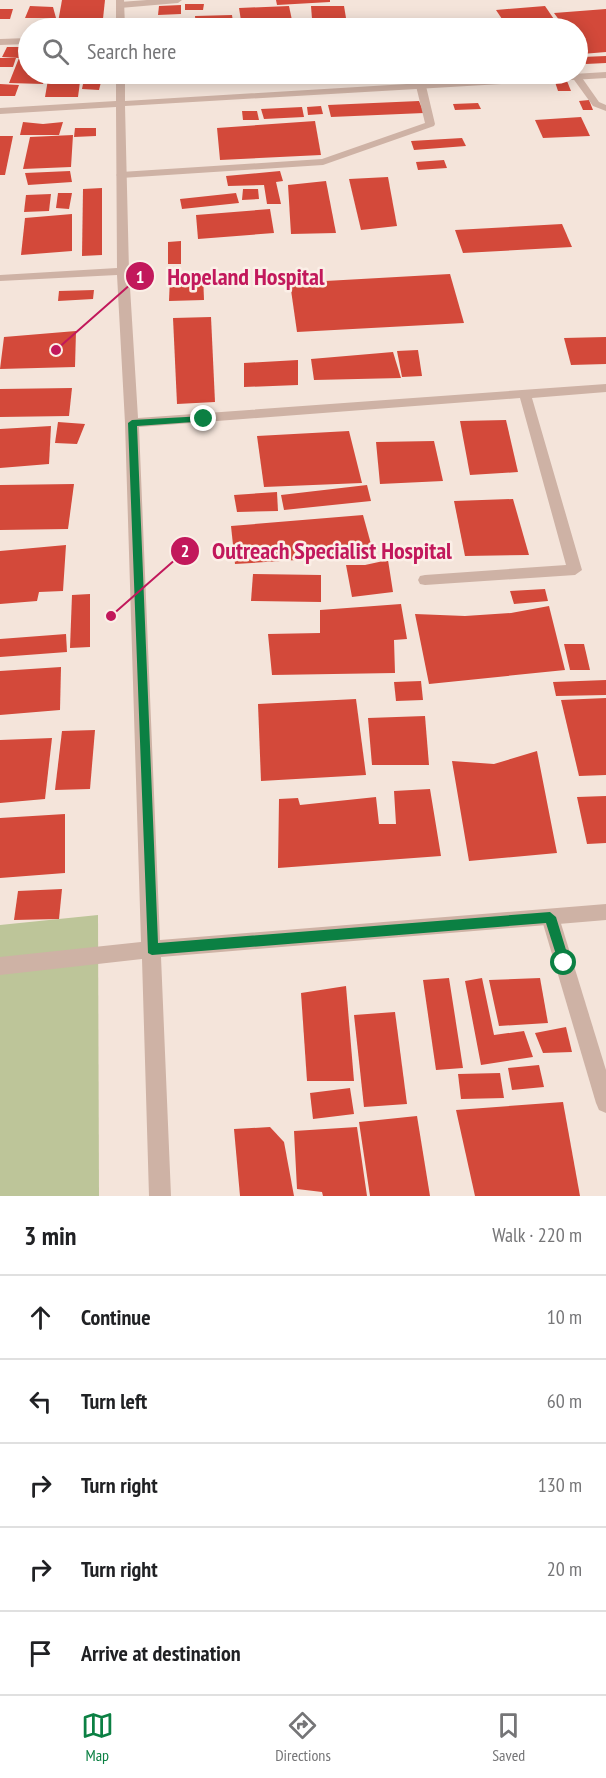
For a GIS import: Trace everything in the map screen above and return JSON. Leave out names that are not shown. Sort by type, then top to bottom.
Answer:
[{"type":"street","points":[[121,18],[120,2],[177,0]]},
{"type":"street","points":[[0,42],[18,41]]},
{"type":"street","points":[[588,76],[606,75]]},
{"type":"street","points":[[120,84],[123,271],[132,423],[160,1196]]},
{"type":"street","points":[[0,111],[456,84]]},
{"type":"street","points":[[583,84],[606,108]]},
{"type":"street","points":[[121,175],[323,162],[430,124],[421,86]]},
{"type":"street","points":[[0,278],[123,271]]},
{"type":"street","points":[[132,423],[606,388]]},
{"type":"street","points":[[425,580],[575,570],[525,395]]},
{"type":"street","points":[[0,966],[152,949],[606,912]]},
{"type":"street","points":[[550,917],[606,1103]]},
{"type":"green space","points":[[98,915],[99,1196],[0,1196],[0,925]]},
{"type":"building","points":[[62,0],[105,0],[103,18],[59,18]]},
{"type":"building","points":[[276,0],[330,0],[330,2],[277,5]]},
{"type":"building","points":[[185,4],[204,4],[203,10],[185,10]]},
{"type":"building","points":[[181,5],[181,14],[158,15],[159,6]]},
{"type":"building","points":[[30,6],[53,7],[56,18],[25,18]]},
{"type":"building","points":[[289,6],[292,18],[241,18],[239,8]]},
{"type":"building","points":[[311,6],[344,6],[346,18],[312,18]]},
{"type":"building","points":[[545,6],[553,18],[501,18],[496,10]]},
{"type":"building","points":[[0,9],[13,9],[10,19],[0,19]]},
{"type":"building","points":[[606,9],[606,52],[588,54],[588,18],[558,18],[554,13]]},
{"type":"building","points":[[232,15],[232,18],[195,18],[195,16]]},
{"type":"building","points":[[7,47],[18,47],[18,58],[2,57]]},
{"type":"building","points":[[606,56],[606,63],[588,64],[588,57]]},
{"type":"building","points":[[0,58],[16,58],[13,67],[0,67]]},
{"type":"building","points":[[18,60],[18,83],[9,83]]},
{"type":"building","points":[[0,84],[19,85],[15,96],[0,96]]},
{"type":"building","points":[[47,84],[80,84],[78,97],[45,97]]},
{"type":"building","points":[[83,84],[100,84],[99,90],[82,89]]},
{"type":"building","points":[[556,84],[568,84],[571,91],[558,91]]},
{"type":"building","points":[[589,100],[593,110],[583,110],[579,101]]},
{"type":"building","points":[[419,101],[424,113],[331,117],[328,105]]},
{"type":"building","points":[[478,103],[481,109],[455,110],[453,104]]},
{"type":"building","points":[[321,106],[323,114],[308,115],[307,107]]},
{"type":"building","points":[[302,107],[304,117],[264,119],[261,109]]},
{"type":"building","points":[[242,111],[257,111],[259,120],[243,120]]},
{"type":"building","points":[[581,117],[590,136],[543,138],[535,120]]},
{"type":"building","points":[[315,121],[321,155],[220,160],[217,128]]},
{"type":"building","points":[[23,122],[43,124],[63,122],[59,135],[20,135]]},
{"type":"building","points":[[75,128],[96,128],[96,136],[74,137]]},
{"type":"building","points":[[73,135],[71,167],[23,169],[30,137]]},
{"type":"building","points":[[0,136],[13,136],[5,175],[0,175]]},
{"type":"building","points":[[462,138],[466,146],[414,150],[411,141]]},
{"type":"building","points":[[444,160],[447,168],[418,170],[416,162]]},
{"type":"building","points":[[70,171],[72,182],[28,185],[25,173]]},
{"type":"building","points":[[280,171],[283,181],[276,182],[281,204],[267,204],[264,185],[228,186],[226,176]]},
{"type":"building","points":[[388,177],[397,226],[361,230],[349,179]]},
{"type":"building","points":[[326,181],[336,233],[291,234],[288,185]]},
{"type":"building","points":[[102,188],[102,255],[82,256],[83,189]]},
{"type":"building","points":[[243,189],[258,189],[259,199],[242,200]]},
{"type":"building","points":[[58,193],[72,193],[69,209],[56,208]]},
{"type":"building","points":[[236,193],[239,203],[182,209],[180,199]]},
{"type":"building","points":[[51,194],[49,211],[24,212],[26,195]]},
{"type":"building","points":[[270,209],[274,233],[198,239],[196,215]]},
{"type":"building","points":[[72,214],[72,251],[21,255],[25,218]]},
{"type":"building","points":[[562,224],[572,247],[463,253],[455,230]]},
{"type":"building","points":[[181,241],[181,264],[168,264],[168,242]]},
{"type":"building","points":[[203,274],[204,300],[169,301],[170,277]]},
{"type":"building","points":[[450,274],[464,323],[297,332],[290,283]]},
{"type":"building","points":[[94,290],[93,299],[58,301],[59,291]]},
{"type":"building","points":[[211,317],[215,402],[177,404],[173,318]]},
{"type":"building","points":[[76,331],[75,367],[0,369],[4,337]]},
{"type":"building","points":[[606,337],[606,364],[571,365],[564,338]]},
{"type":"building","points":[[418,350],[422,376],[402,377],[397,351]]},
{"type":"building","points":[[393,352],[401,378],[314,380],[311,359]]},
{"type":"building","points":[[298,360],[298,385],[244,387],[244,363]]},
{"type":"building","points":[[72,388],[69,416],[0,417],[0,389]]},
{"type":"building","points":[[506,420],[518,472],[470,475],[460,421]]},
{"type":"building","points":[[58,422],[85,424],[77,444],[55,443]]},
{"type":"building","points":[[51,426],[49,464],[0,468],[0,429]]},
{"type":"building","points":[[349,431],[362,483],[264,487],[257,436]]},
{"type":"building","points":[[434,441],[443,481],[380,484],[376,442]]},
{"type":"building","points":[[74,484],[68,529],[0,530],[0,485]]},
{"type":"building","points":[[367,485],[371,501],[284,510],[281,495]]},
{"type":"building","points":[[277,492],[278,511],[237,512],[234,495]]},
{"type":"building","points":[[513,499],[529,555],[465,556],[454,501]]},
{"type":"building","points":[[363,515],[374,555],[235,564],[231,526]]},
{"type":"building","points":[[66,545],[63,591],[39,592],[37,601],[0,604],[0,551]]},
{"type":"building","points":[[388,560],[393,592],[352,597],[346,565],[365,565]]},
{"type":"building","points":[[253,574],[321,575],[321,602],[251,601]]},
{"type":"building","points":[[545,589],[548,601],[514,604],[510,591]]},
{"type":"building","points":[[90,594],[90,647],[70,648],[72,595]]},
{"type":"building","points":[[401,604],[407,639],[394,640],[395,673],[272,675],[268,634],[320,633],[320,610]]},
{"type":"building","points":[[549,606],[565,670],[429,684],[415,614],[465,616],[511,613]]},
{"type":"building","points":[[66,634],[67,652],[0,657],[0,639]]},
{"type":"building","points":[[564,644],[584,644],[590,670],[570,670]]},
{"type":"building","points":[[61,667],[60,710],[0,715],[0,671]]},
{"type":"building","points":[[606,680],[606,695],[556,696],[553,682]]},
{"type":"building","points":[[421,681],[423,700],[396,701],[394,682]]},
{"type":"building","points":[[606,698],[606,775],[579,776],[561,700]]},
{"type":"building","points":[[356,699],[366,775],[261,781],[258,704]]},
{"type":"building","points":[[425,716],[429,765],[372,765],[368,718]]},
{"type":"building","points":[[95,730],[90,789],[55,790],[62,731]]},
{"type":"building","points":[[52,738],[45,799],[0,803],[0,740]]},
{"type":"building","points":[[537,751],[557,853],[469,861],[452,761],[494,764]]},
{"type":"building","points":[[430,789],[441,856],[278,868],[279,799],[298,798],[300,805],[376,797],[379,824],[396,824],[394,791]]},
{"type":"building","points":[[606,796],[606,843],[587,844],[577,797]]},
{"type":"building","points":[[65,814],[65,873],[0,878],[0,818]]},
{"type":"building","points":[[62,889],[59,919],[14,920],[18,891]]},
{"type":"building","points":[[449,978],[463,1068],[436,1070],[423,980]]},
{"type":"building","points":[[482,978],[494,1035],[524,1031],[533,1057],[481,1065],[465,981]]},
{"type":"building","points":[[540,978],[548,1023],[499,1026],[489,980]]},
{"type":"building","points":[[346,986],[354,1081],[307,1081],[301,993]]},
{"type":"building","points":[[395,1012],[407,1104],[364,1107],[354,1015]]},
{"type":"building","points":[[566,1027],[572,1052],[543,1053],[535,1033]]},
{"type":"building","points":[[539,1065],[544,1087],[512,1090],[508,1068]]},
{"type":"building","points":[[500,1073],[504,1098],[461,1099],[458,1074]]},
{"type":"building","points":[[350,1088],[354,1114],[313,1119],[310,1093]]},
{"type":"building","points":[[563,1102],[580,1196],[475,1196],[456,1110]]},
{"type":"building","points":[[417,1116],[430,1196],[370,1196],[359,1122]]},
{"type":"building","points":[[270,1127],[284,1142],[294,1196],[240,1196],[234,1129]]},
{"type":"building","points":[[357,1127],[367,1196],[323,1196],[322,1192],[297,1189],[294,1131]]},
{"type":"place","name":"Hopeland Hospital","points":[[56,350]]},
{"type":"place","name":"Outreach Specialist Hospital","points":[[111,616]]},
{"type":"route","points":[[204,419],[132,423],[152,949],[550,917],[564,963]]}]
